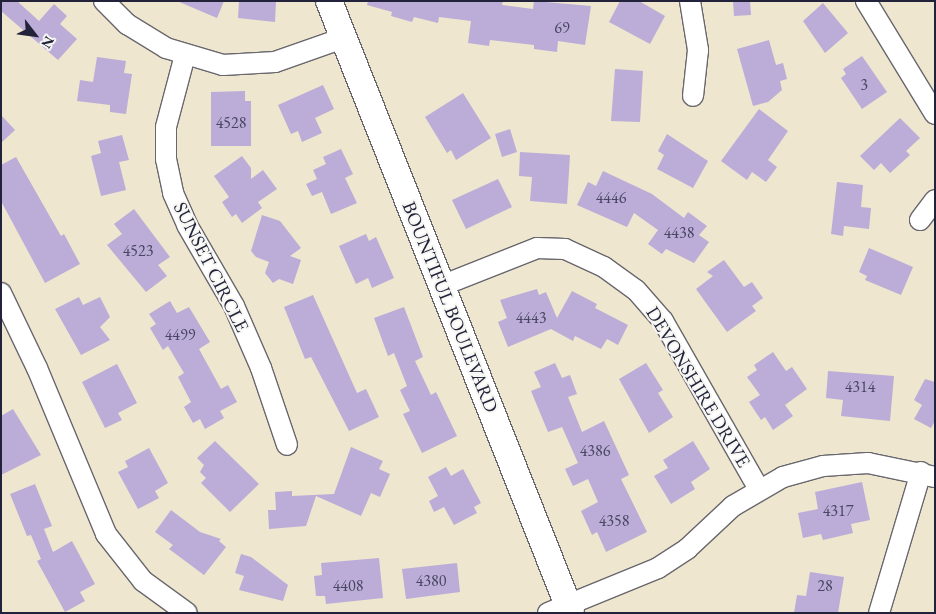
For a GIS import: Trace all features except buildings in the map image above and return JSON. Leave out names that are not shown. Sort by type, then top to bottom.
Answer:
[{"type":"main road","name":"BOUNTIFUL BOULEVARD","points":[[329,1],[441,286],[562,610]]},
{"type":"street","points":[[104,1],[139,32],[185,56],[223,65],[259,64],[290,58],[343,38]]},
{"type":"street","points":[[690,1],[698,50],[693,96]]},
{"type":"street","points":[[866,1],[935,114]]},
{"type":"street","name":"SUNSET CIRCLE","points":[[185,56],[166,126],[166,159],[173,193],[246,332],[261,368],[287,445]]},
{"type":"street","points":[[920,220],[935,200]]},
{"type":"street","name":"DEVONSHIRE DRIVE","points":[[441,286],[537,248],[565,249],[604,267],[636,290],[663,321],[759,489]]},
{"type":"street","points":[[1,294],[38,368],[106,534],[143,581],[187,613]]},
{"type":"street","points":[[562,610],[643,575],[673,559],[759,489],[803,471],[844,463],[889,465],[928,475],[879,613]]}]
